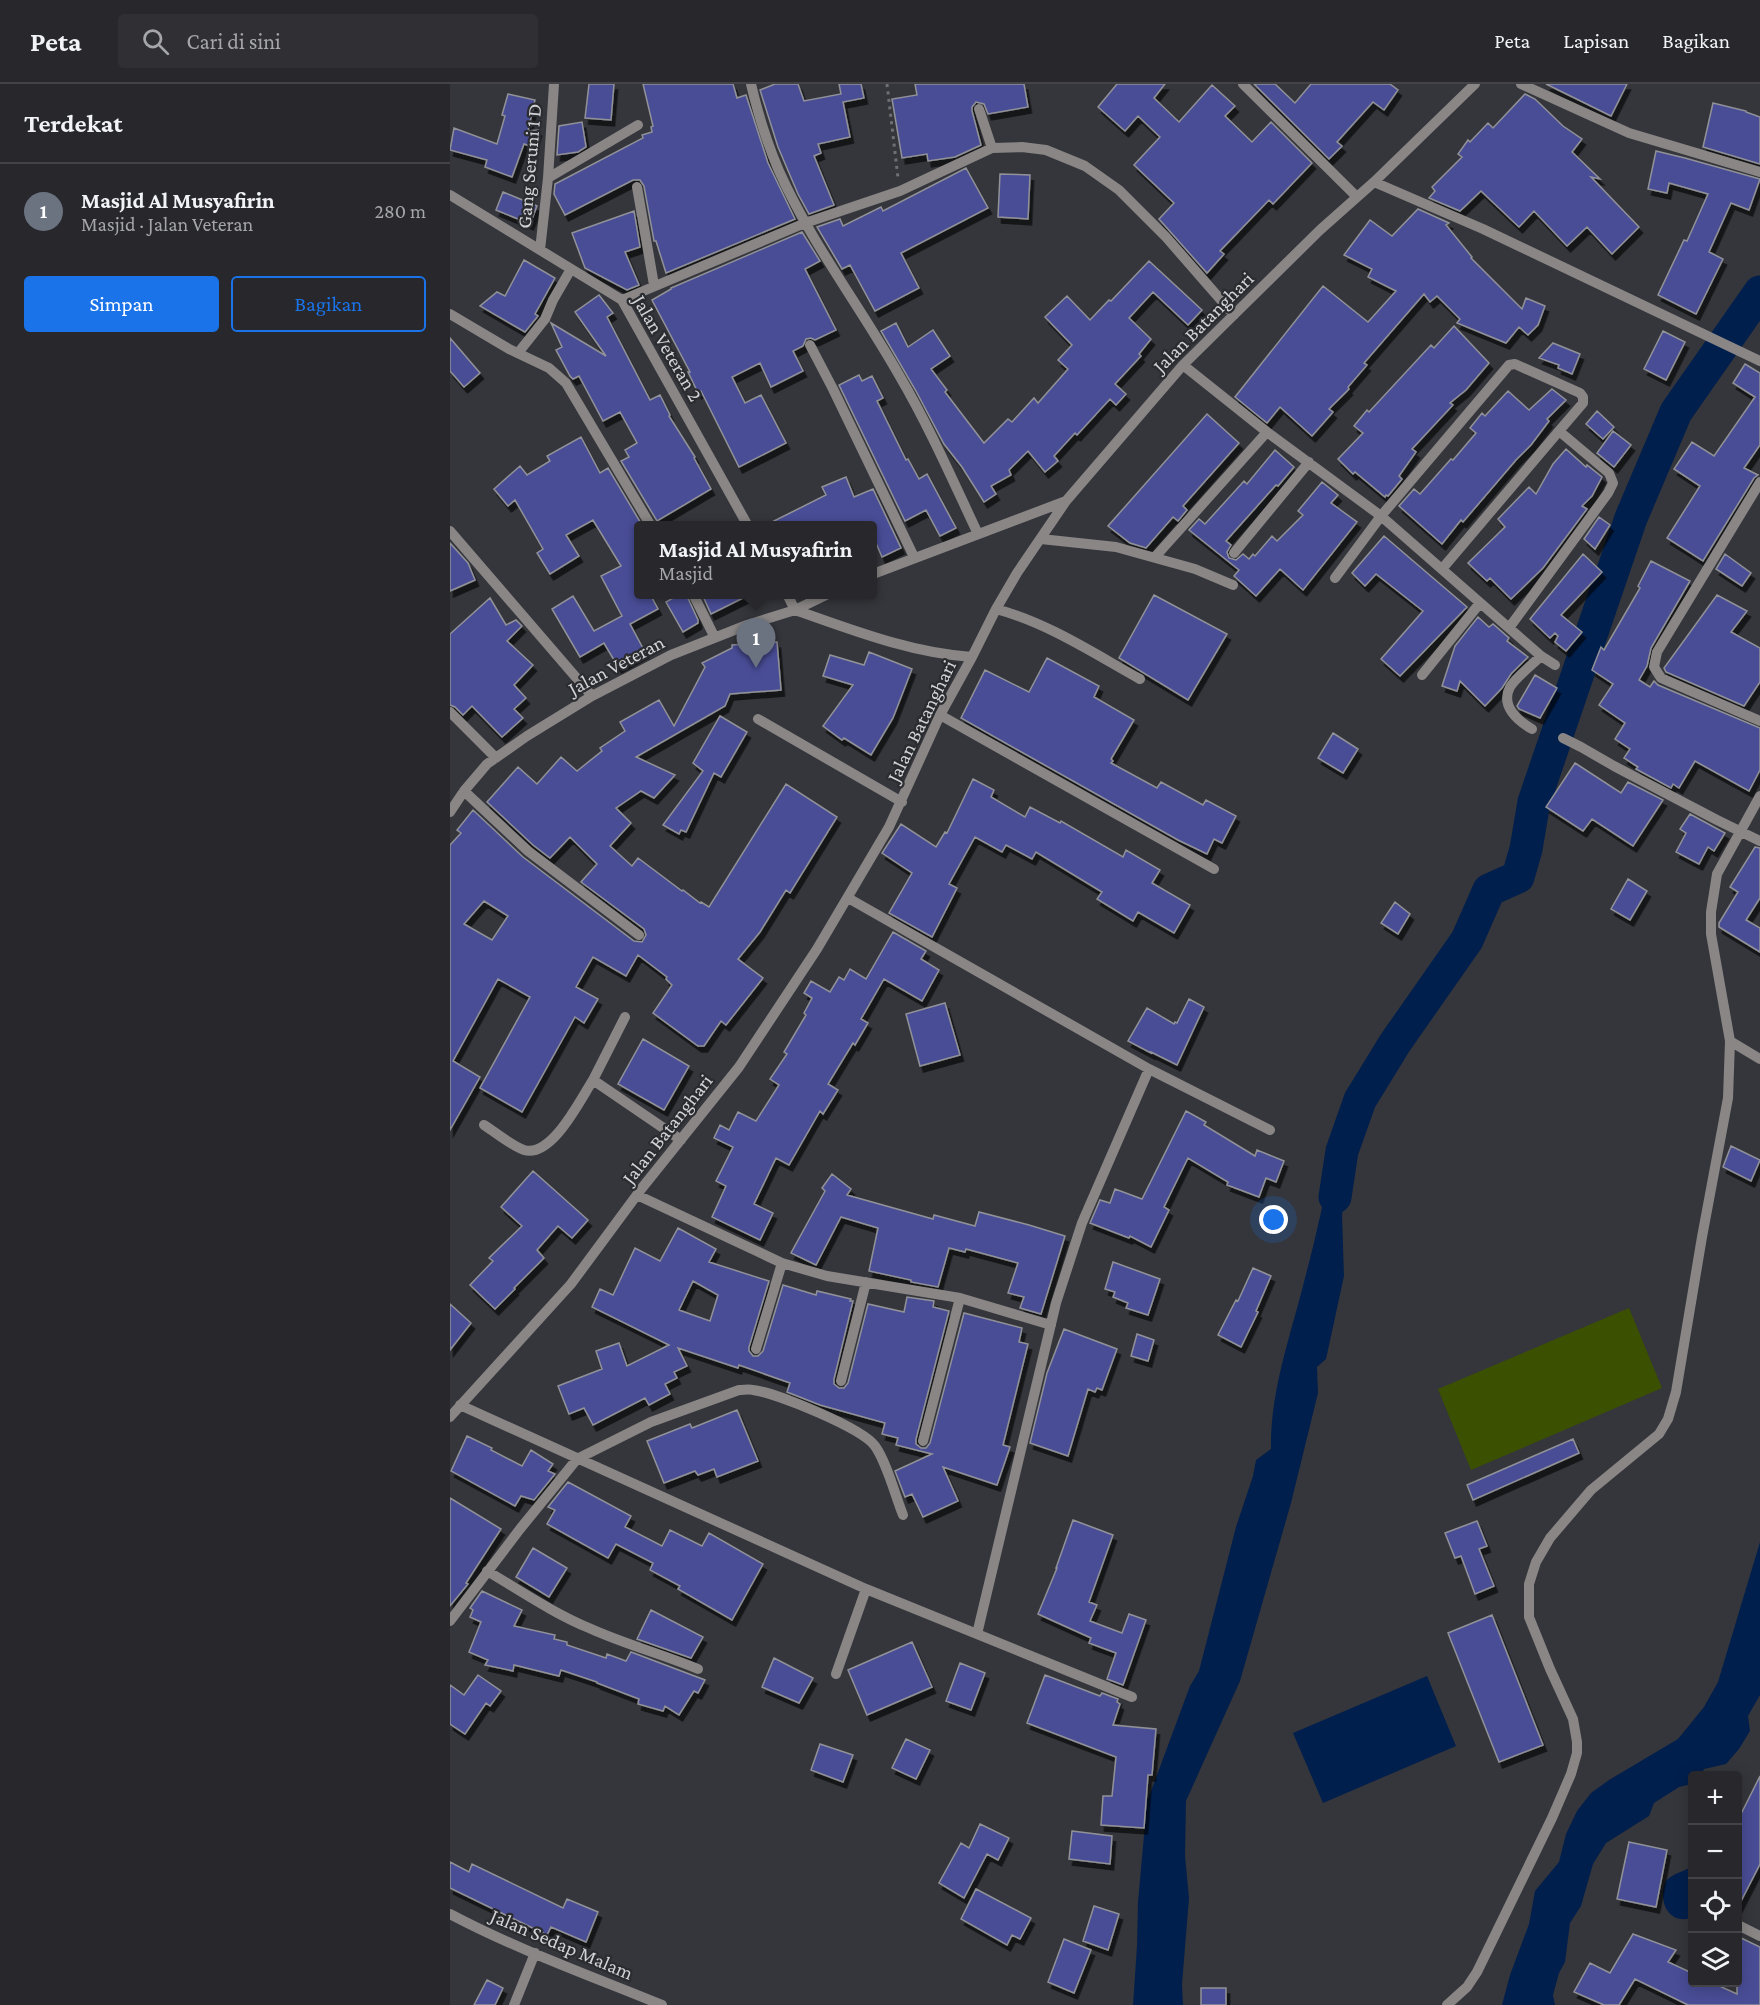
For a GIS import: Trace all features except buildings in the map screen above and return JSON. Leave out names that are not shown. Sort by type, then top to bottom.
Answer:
[{"type":"street","name":"Gang Seruni 1 D","points":[[540,250],[548,178],[554,84]]},
{"type":"street","points":[[751,84],[761,125],[779,171],[806,223],[899,375],[931,434],[978,534]]},
{"type":"street","points":[[1243,84],[1357,197]]},
{"type":"street","name":"Jalan Batanghari","points":[[450,1417],[571,1284],[739,1067],[848,898],[902,802],[940,715],[996,609],[1017,573],[1066,501],[1184,365],[1320,230],[1374,182],[1475,84]]},
{"type":"street","points":[[1521,84],[1629,133],[1760,172]]},
{"type":"street","points":[[979,109],[992,148]]},
{"type":"street","points":[[548,178],[638,125]]},
{"type":"street","points":[[622,300],[806,223],[900,191],[992,148],[1022,147],[1046,150],[1085,166],[1119,190],[1166,237],[1234,315]]},
{"type":"street","points":[[1374,182],[1483,229],[1760,361]]},
{"type":"street","points":[[637,187],[654,285]]},
{"type":"street","name":"Jalan Veteran 2","points":[[450,195],[622,300],[746,521]]},
{"type":"street","points":[[518,353],[545,319],[571,269]]},
{"type":"street","points":[[450,314],[549,368],[566,383],[649,521]]},
{"type":"street","points":[[810,345],[914,557]]},
{"type":"street","points":[[1335,578],[1381,516],[1509,365],[1515,364],[1580,393],[1583,403],[1442,569]]},
{"type":"street","points":[[1184,365],[1266,432],[1381,516],[1541,656],[1555,665]]},
{"type":"street","points":[[1509,628],[1613,483],[1610,473],[1559,430]]},
{"type":"street","points":[[1155,557],[1266,432]]},
{"type":"street","points":[[1234,553],[1309,462]]},
{"type":"street","points":[[1760,482],[1657,652],[1654,667],[1661,678],[1760,722]]},
{"type":"street","points":[[877,571],[1066,501]]},
{"type":"street","points":[[450,531],[592,696]]},
{"type":"street","points":[[1041,539],[1116,547],[1195,569],[1233,585]]},
{"type":"street","points":[[696,599],[714,636]]},
{"type":"street","points":[[790,599],[795,610],[863,634],[945,655],[972,657]]},
{"type":"street","name":"Jalan Veteran","points":[[450,812],[487,764],[592,696],[671,655],[714,636],[795,610],[818,599]]},
{"type":"street","points":[[1422,675],[1480,603]]},
{"type":"street","points":[[996,609],[1042,625],[1140,679]]},
{"type":"street","points":[[1532,729],[1518,721],[1507,699],[1510,687],[1541,656]]},
{"type":"street","points":[[450,712],[496,758]]},
{"type":"street","points":[[940,715],[1214,869]]},
{"type":"street","points":[[758,720],[902,802]]},
{"type":"street","points":[[1563,738],[1760,841]]},
{"type":"street","points":[[464,791],[528,851],[639,935]]},
{"type":"street","points":[[1447,2005],[1467,1987],[1477,1972],[1571,1774],[1577,1742],[1573,1719],[1529,1617],[1529,1584],[1541,1552],[1568,1516],[1591,1490],[1659,1434],[1668,1419],[1676,1392],[1728,1098],[1730,1041],[1711,934],[1711,912],[1717,874],[1760,796]]},
{"type":"street","points":[[848,898],[1149,1069],[1270,1130]]},
{"type":"street","points":[[484,1125],[523,1150],[536,1151],[547,1145],[556,1136],[593,1080],[625,1017]]},
{"type":"street","points":[[1730,1041],[1760,1059]]},
{"type":"street","points":[[977,1634],[1056,1303],[1082,1222],[1149,1069]]},
{"type":"street","points":[[593,1080],[681,1140]]},
{"type":"street","points":[[638,1195],[782,1263],[827,1276],[960,1298],[1051,1325]]},
{"type":"street","points":[[756,1349],[782,1263]]},
{"type":"street","points":[[841,1381],[866,1282]]},
{"type":"street","points":[[923,1441],[960,1298]]},
{"type":"street","points":[[450,1622],[577,1458],[651,1422],[739,1390],[753,1390],[804,1407],[867,1437],[879,1452],[903,1515]]},
{"type":"street","points":[[460,1405],[866,1589],[1132,1697]]},
{"type":"street","points":[[488,1571],[581,1625],[642,1650],[698,1669]]},
{"type":"street","points":[[836,1674],[866,1589]]},
{"type":"street","name":"Jalan Sedap Malam","points":[[450,1914],[474,1927],[662,2005]]},
{"type":"street","points":[[1742,1927],[1760,1936]]},
{"type":"street","points":[[514,2005],[535,1953]]},
{"type":"path","points":[[887,84],[900,191]]},
{"type":"green space","points":[[1629,1308],[1662,1388],[1471,1470],[1438,1389]]},
{"type":"water","points":[[1342,1151],[1352,1165],[1342,1215],[1344,1276],[1326,1359],[1317,1367],[1318,1393],[1291,1503],[1240,1681],[1186,1801],[1185,1856],[1189,1898],[1182,1984],[1183,2005],[1133,2005],[1138,1902],[1147,1802],[1190,1686],[1199,1671],[1236,1527],[1256,1460],[1271,1449],[1274,1405],[1282,1363],[1313,1248],[1333,1157]]},
{"type":"water","points":[[1760,1542],[1760,1695],[1748,1716],[1750,1731],[1726,1764],[1703,1771],[1688,1771],[1688,1785],[1679,1787],[1654,1803],[1649,1816],[1606,1843],[1593,1864],[1581,1906],[1570,1923],[1565,1962],[1559,1973],[1553,1995],[1555,2005],[1502,2005],[1510,1975],[1529,1924],[1535,1891],[1559,1862],[1566,1834],[1577,1811],[1591,1793],[1609,1780],[1678,1739],[1704,1707],[1718,1682]]},
{"type":"water","points":[[1427,1676],[1456,1746],[1323,1803],[1293,1733]]},
{"type":"water","points":[[1687,1869],[1688,1919],[1680,1919],[1667,1910],[1663,1892],[1667,1880]]},
{"type":"waterway","points":[[1335,1197],[1342,1151],[1360,1100],[1395,1043],[1467,940],[1489,890],[1518,877],[1526,849],[1534,802],[1631,518],[1676,412],[1760,292]]},
{"type":"place","name":"Masjid Al Musyafirin","points":[[756,668]]}]
